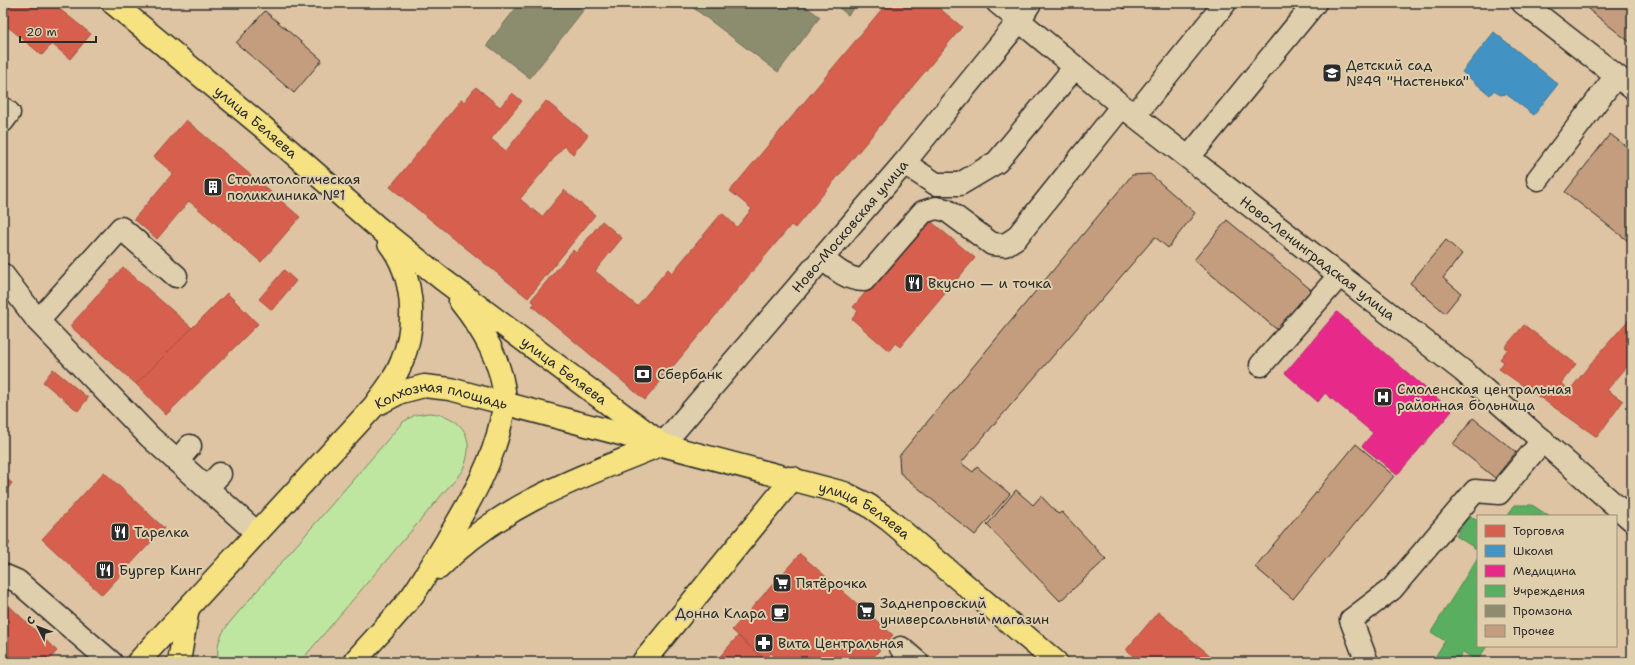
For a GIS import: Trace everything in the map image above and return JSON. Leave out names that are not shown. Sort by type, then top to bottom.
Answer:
[{"type":"main road","name":"улица Беляева","points":[[113,3],[264,128],[376,226],[442,278],[663,444],[844,493],[868,505],[889,520],[1056,662]]},
{"type":"main road","points":[[374,406],[392,381],[402,361],[411,318],[409,292],[405,270],[393,248],[376,226]]},
{"type":"main road","points":[[442,278],[474,318],[490,345],[502,376],[505,403],[663,444]]},
{"type":"main road","name":"Колхозная площадь","points":[[138,662],[374,406],[401,392],[424,386],[450,389],[505,403],[499,431],[490,458],[473,496],[412,596],[354,662]]},
{"type":"main road","points":[[412,596],[448,558],[476,534],[508,514],[569,482],[663,444]]},
{"type":"main road","points":[[643,662],[793,478]]},
{"type":"main road","points":[[179,662],[188,608]]},
{"type":"street","name":"Ново-Ленинградская улица","points":[[998,3],[1025,12],[1075,67],[1464,371],[1544,440],[1632,520]]},
{"type":"street","points":[[823,259],[836,270],[856,280],[864,280],[923,212],[936,208],[946,210],[992,244],[1005,245],[1016,238],[1225,3]]},
{"type":"street","points":[[1189,157],[1315,3]]},
{"type":"street","points":[[1523,3],[1624,82],[1538,179]]},
{"type":"street","name":"Ново-Московская улица","points":[[663,444],[904,163],[1025,12]]},
{"type":"street","points":[[904,163],[936,184],[960,184],[997,162],[1075,67]]},
{"type":"street","points":[[3,108],[9,113],[3,121]]},
{"type":"street","points":[[38,321],[121,228],[176,276]]},
{"type":"street","points":[[3,274],[38,321],[150,437],[183,454],[213,481],[257,533]]},
{"type":"street","points":[[1261,365],[1340,275]]},
{"type":"street","points":[[1367,662],[1351,620],[1392,589],[1475,491],[1499,493],[1544,440]]},
{"type":"street","points":[[3,575],[17,581],[111,662]]},
{"type":"green space","points":[[429,413],[441,415],[451,419],[459,424],[464,432],[468,450],[462,471],[300,662],[219,662],[219,641],[230,622],[403,422],[415,415]]},
{"type":"building: Торговля","points":[[3,3],[52,3],[91,34],[70,59],[52,44],[42,55],[8,27],[3,34]]},
{"type":"building: Торговля","points":[[887,3],[933,3],[962,27],[795,228],[791,225],[645,400],[532,306],[535,303],[531,300],[573,250],[576,253],[602,221],[622,238],[595,271],[637,306],[668,269],[672,273],[722,213],[737,227],[752,209],[730,191]]},
{"type":"building: Торговля","points":[[476,87],[500,107],[512,93],[522,101],[491,139],[506,151],[546,101],[588,135],[573,154],[564,146],[520,199],[542,217],[564,190],[595,215],[528,298],[390,187],[461,100],[464,102]]},
{"type":"building: Торговля","name":"Стоматологическая поликлиника №1","points":[[186,120],[300,217],[261,262],[189,201],[157,239],[134,219],[173,173],[154,157]]},
{"type":"building: Торговля","name":"Вкусно — и точка","points":[[928,219],[975,258],[900,347],[895,343],[889,351],[852,319],[858,311],[853,307]]},
{"type":"building: Торговля","points":[[123,267],[192,328],[136,384],[70,326]]},
{"type":"building: Торговля","points":[[284,270],[296,281],[272,310],[259,299]]},
{"type":"building: Торговля","points":[[227,293],[258,324],[166,415],[136,384]]},
{"type":"building: Торговля","points":[[1632,316],[1632,361],[1607,390],[1623,401],[1597,437],[1499,369],[1504,362],[1500,359],[1508,349],[1505,347],[1524,325],[1576,364],[1561,383],[1570,390],[1591,363]]},
{"type":"building: Торговля","points":[[53,369],[88,398],[78,411],[43,382]]},
{"type":"building: Торговля","points":[[104,472],[164,528],[102,595],[42,539]]},
{"type":"building: Торговля","points":[[3,476],[12,483],[3,495]]},
{"type":"building: Торговля","points":[[3,537],[10,543],[3,552]]},
{"type":"building: Торговля","points":[[800,554],[893,635],[869,662],[781,662],[771,653],[765,660],[732,630]]},
{"type":"building: Торговля","points":[[3,600],[57,651],[47,662],[3,662]]},
{"type":"building: Торговля","points":[[1158,612],[1218,662],[1140,662],[1126,650]]},
{"type":"building: Торговля","points":[[738,636],[765,660],[763,662],[715,662]]},
{"type":"building: Школы","points":[[1494,32],[1558,84],[1534,115],[1506,94],[1500,95],[1494,90],[1490,95],[1462,72]]},
{"type":"building: Медицина","name":"Смоленская центральная районная больница","points":[[1337,312],[1452,411],[1397,475],[1362,446],[1373,433],[1325,393],[1318,402],[1285,373]]},
{"type":"building: Учреждения","points":[[1514,505],[1532,505],[1547,515],[1509,515]]},
{"type":"building: Учреждения","points":[[1469,516],[1477,520],[1477,549],[1456,536]]},
{"type":"building: Учреждения","points":[[1477,559],[1477,647],[1486,647],[1477,661],[1463,652],[1456,662],[1432,662],[1445,641],[1431,632]]},
{"type":"building: Промзона","points":[[520,3],[589,3],[530,78],[487,45]]},
{"type":"building: Промзона","points":[[687,3],[781,3],[789,9],[793,3],[801,3],[820,17],[778,72]]},
{"type":"building: Промзона","points":[[833,3],[858,3],[848,15]]},
{"type":"building: Прочее","points":[[1117,3],[1128,3],[1124,9]]},
{"type":"building: Прочее","points":[[1593,3],[1632,3],[1632,44],[1588,9]]},
{"type":"building: Прочее","points":[[265,11],[322,60],[294,93],[236,43]]},
{"type":"building: Прочее","points":[[1610,134],[1632,151],[1632,244],[1565,192]]},
{"type":"building: Прочее","points":[[1150,174],[1195,213],[1168,248],[1155,237],[961,463],[973,472],[977,467],[1010,494],[975,535],[900,473],[899,456],[1132,175]]},
{"type":"building: Прочее","points":[[1227,220],[1315,293],[1281,333],[1194,260]]},
{"type":"building: Прочее","points":[[1446,240],[1462,254],[1443,278],[1461,293],[1445,313],[1410,283]]},
{"type":"building: Прочее","points":[[1473,418],[1516,452],[1495,478],[1453,444]]},
{"type":"building: Прочее","points":[[1356,444],[1394,476],[1293,599],[1255,567]]},
{"type":"building: Прочее","points":[[1016,490],[1033,505],[1041,496],[1058,514],[1062,512],[1106,559],[1060,601],[987,525]]},
{"type":"place","name":"Детский сад №49 \"Настенька\"","points":[[1332,73]]},
{"type":"place","name":"Стоматологическая поликлиника №1","points":[[213,187]]},
{"type":"place","name":"Вкусно — и точка","points":[[914,283]]},
{"type":"place","name":"Сбербанк","points":[[643,374]]},
{"type":"place","name":"Смоленская центральная районная больница","points":[[1383,397]]},
{"type":"place","name":"Тарелка","points":[[120,532]]},
{"type":"place","name":"Бургер Кинг","points":[[105,570]]},
{"type":"place","name":"Пятёрочка","points":[[782,583]]},
{"type":"place","name":"Заднепровский универсальный магазин","points":[[866,611]]},
{"type":"place","name":"Донна Клара","points":[[780,613]]},
{"type":"place","name":"Вита Центральная","points":[[764,643]]}]
